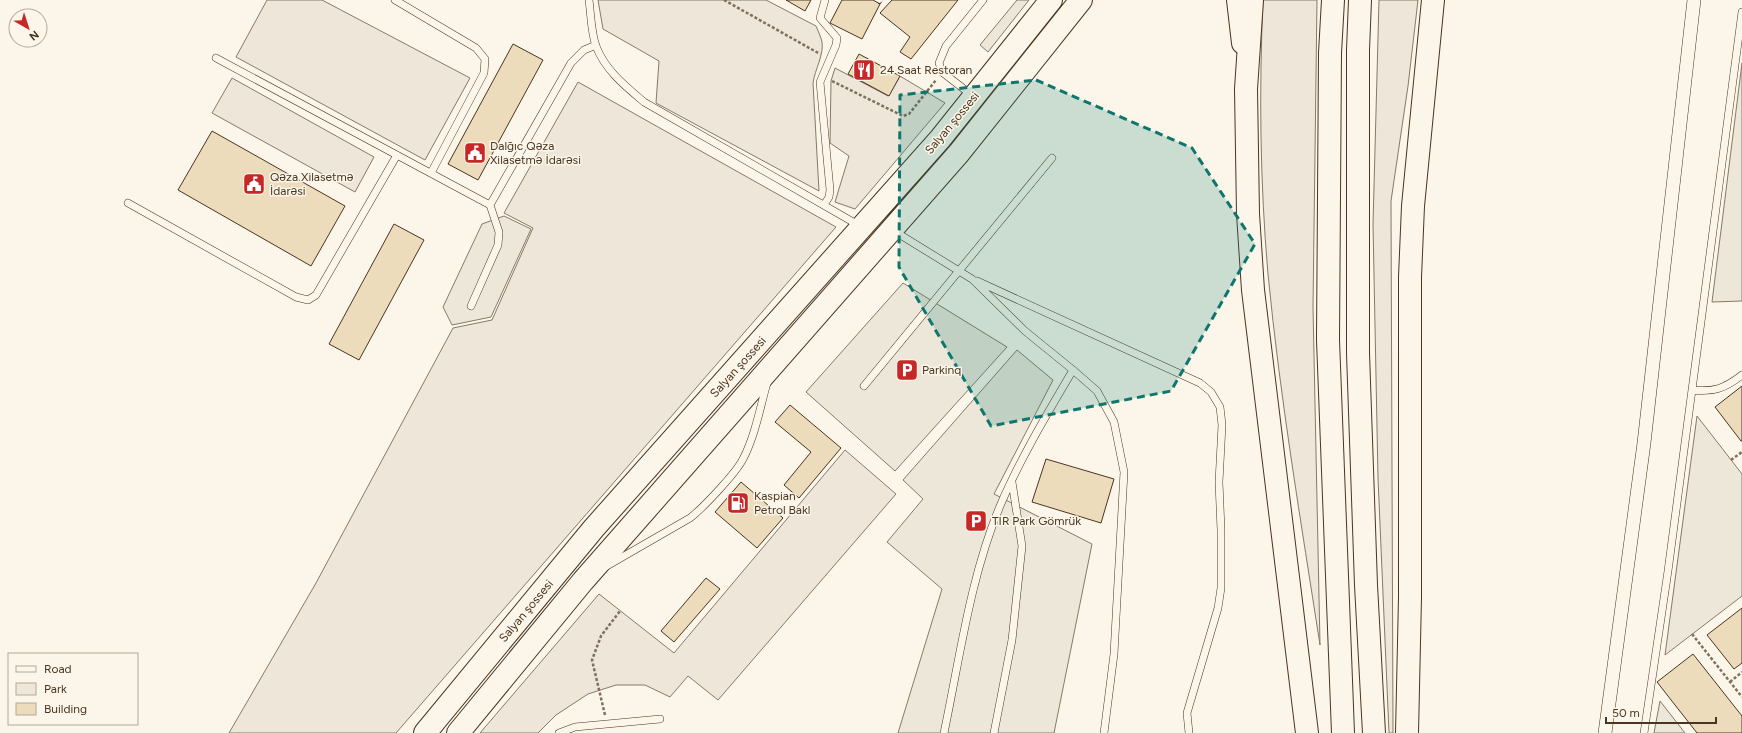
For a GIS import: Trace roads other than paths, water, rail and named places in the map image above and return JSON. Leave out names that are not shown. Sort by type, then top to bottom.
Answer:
[{"type":"highway","name":"Salyan şossesi","points":[[425,733],[594,528],[940,139],[1051,0]]},
{"type":"highway","points":[[1053,36],[1081,0]]},
{"type":"highway","points":[[1053,36],[1087,0]]},
{"type":"highway","points":[[1238,0],[1246,90],[1248,214],[1253,290],[1307,733]]},
{"type":"highway","points":[[1246,90],[1252,0]]},
{"type":"highway","points":[[1333,0],[1330,53],[1328,340],[1343,733]]},
{"type":"highway","points":[[1360,0],[1358,50],[1358,354],[1366,584],[1374,733]]},
{"type":"highway","points":[[1407,733],[1410,597],[1411,261],[1418,146],[1433,0]]},
{"type":"highway","name":"Salyan şossesi","points":[[458,733],[583,581],[772,364],[959,153],[1053,36]]},
{"type":"street","points":[[1605,733],[1644,443],[1694,0]]},
{"type":"lane","points":[[395,0],[476,48],[485,59],[484,73],[431,173]]},
{"type":"lane","points":[[589,0],[596,45],[606,66],[624,85],[644,102],[862,227]]},
{"type":"lane","points":[[824,205],[830,190],[820,92],[822,76],[836,45],[837,38],[824,25],[820,18],[825,0]]},
{"type":"lane","points":[[974,97],[942,72],[939,63],[941,56],[983,0]]},
{"type":"lane","points":[[1644,733],[1739,55],[1742,12]]},
{"type":"lane","points":[[490,205],[570,63],[584,50],[596,45]]},
{"type":"lane","points":[[216,58],[490,205],[499,232],[498,244],[471,306]]},
{"type":"lane","points":[[128,202],[296,297],[308,300],[316,295],[397,155]]},
{"type":"lane","points":[[864,386],[1052,158]]},
{"type":"lane","points":[[892,230],[972,279],[1200,383],[1211,392],[1220,407],[1222,425],[1219,482],[1221,588],[1218,608],[1187,713],[1189,733]]},
{"type":"lane","points":[[972,279],[1025,330],[1097,391],[1114,422],[1124,472],[1114,654],[1104,733]]},
{"type":"lane","points":[[583,581],[690,518],[701,509],[742,460],[749,444],[772,364]]},
{"type":"lane","points":[[944,733],[978,572],[1000,506],[1072,370]]},
{"type":"lane","points":[[1692,390],[1716,390],[1730,384],[1742,375]]},
{"type":"lane","points":[[994,733],[1012,640],[1022,546],[1012,482]]},
{"type":"lane","points":[[558,733],[575,727],[660,719]]},
{"type":"place","name":"24 Saat Restoran","points":[[864,70]]},
{"type":"place","name":"Dalğıc Qəza Xilasetmə İdarəsi","points":[[475,153]]},
{"type":"place","name":"Qəza Xilasetmə İdarəsi","points":[[254,184]]},
{"type":"place","name":"Parkinq","points":[[907,370]]},
{"type":"place","name":"Kaspian Petrol Bakl","points":[[738,503]]},
{"type":"place","name":"TIR Park Gömrük","points":[[976,521]]}]
